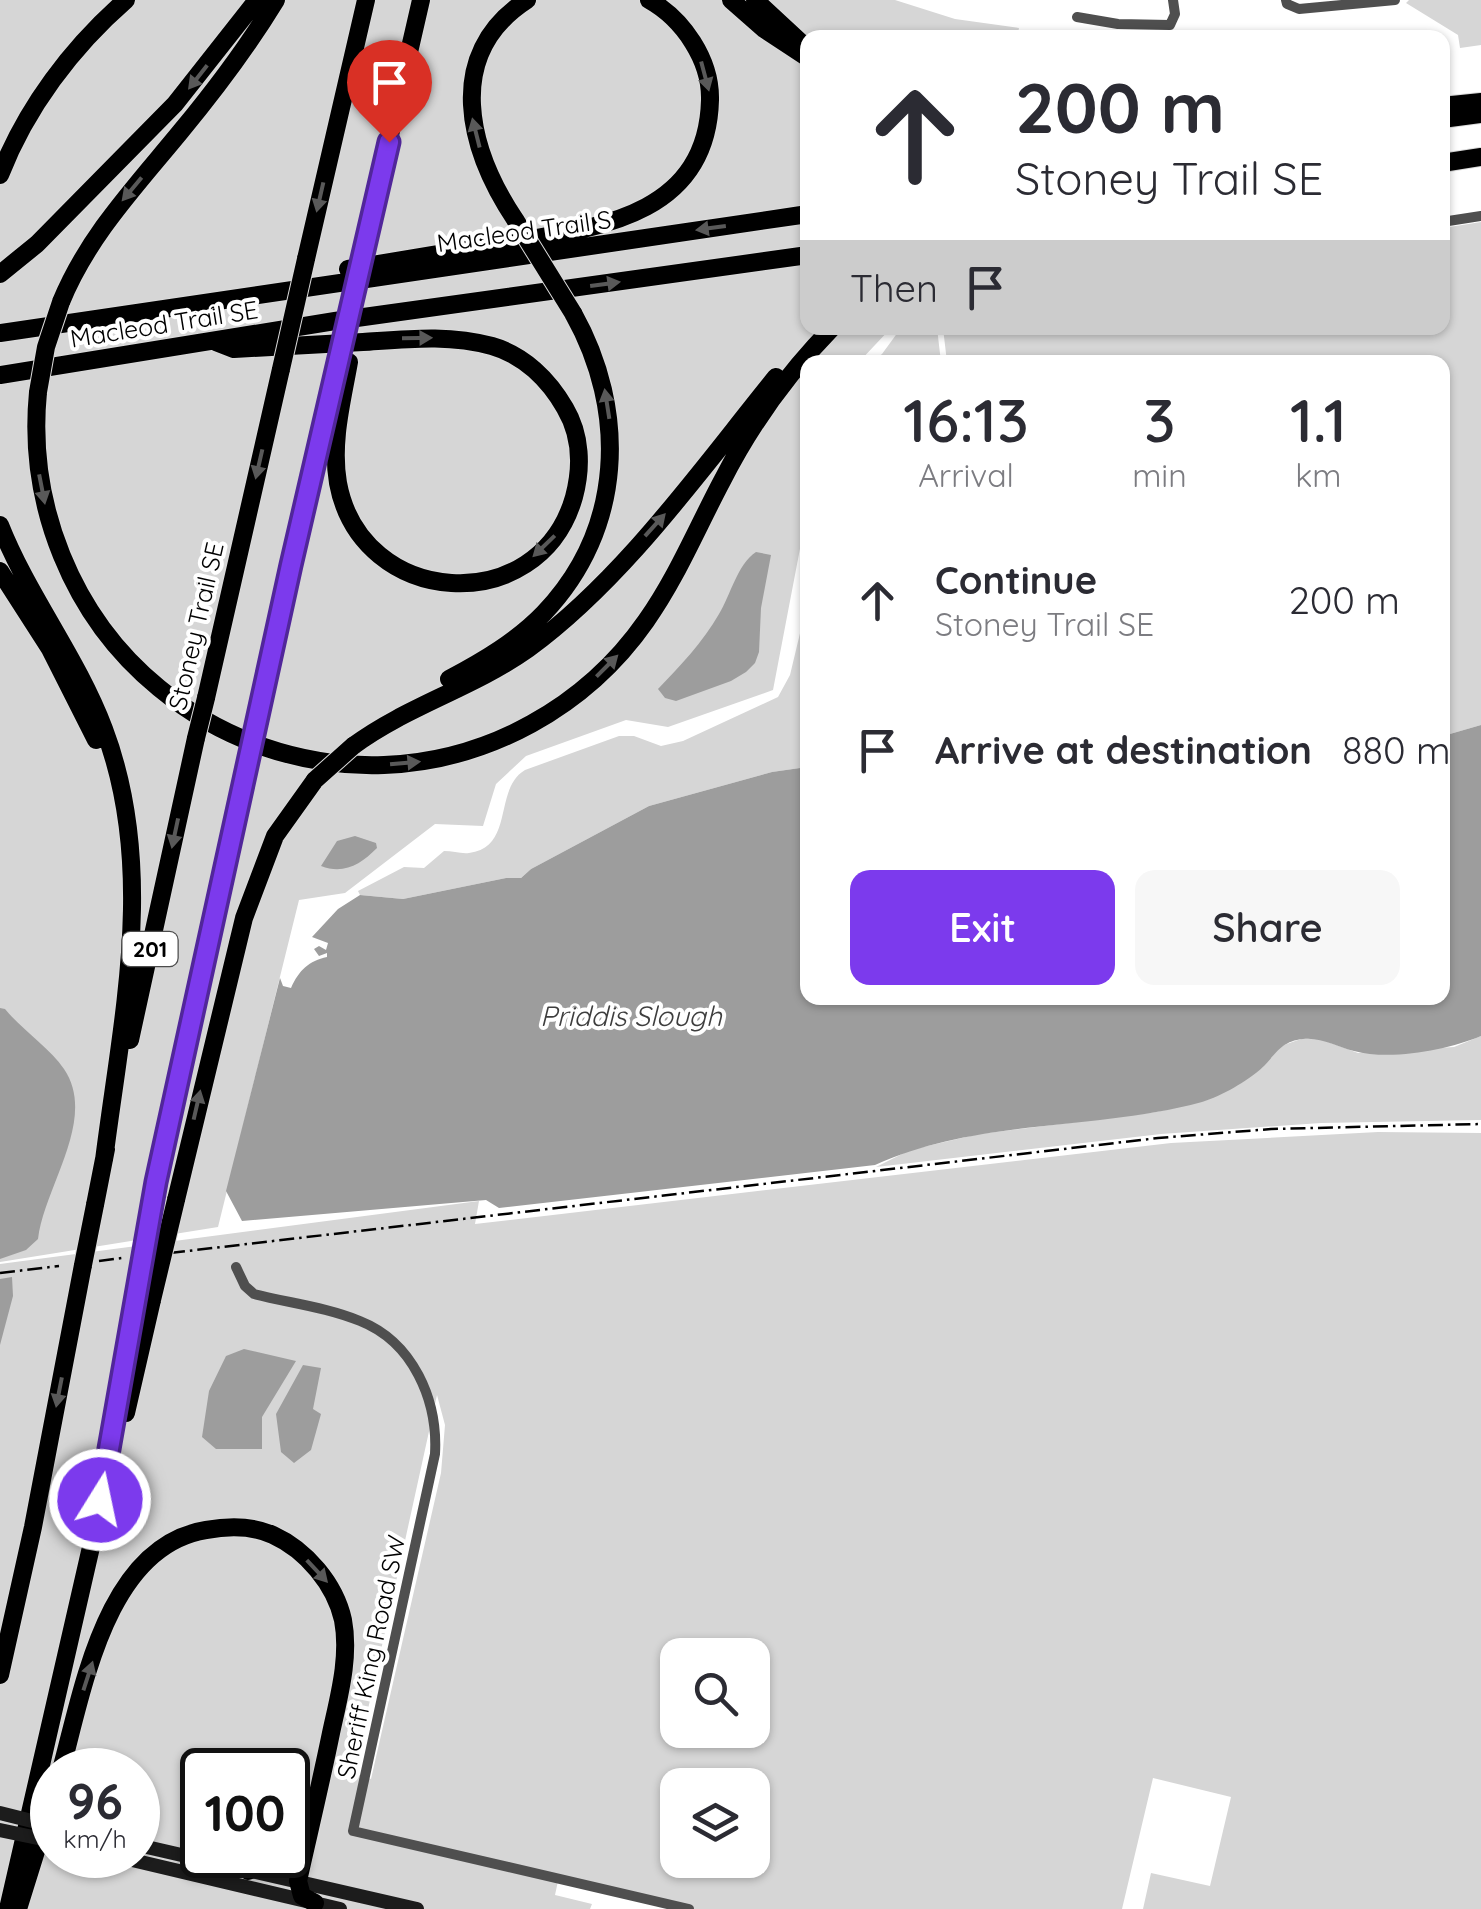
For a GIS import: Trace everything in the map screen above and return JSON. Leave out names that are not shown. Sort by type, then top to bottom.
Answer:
[{"type":"highway","points":[[0,175],[44,92],[66,62],[126,0]]},
{"type":"highway","points":[[0,274],[50,232],[175,104],[257,0]]},
{"type":"highway","points":[[276,0],[212,93],[101,228],[60,302],[38,392],[38,463],[55,541],[87,606],[134,666],[196,715],[258,745],[338,764],[397,764],[452,756],[509,736],[561,706],[611,663],[642,627],[665,592],[746,439],[800,365]]},
{"type":"highway","name":"Stoney Trail SE","points":[[0,1676],[104,1160],[196,738],[366,0]]},
{"type":"highway","name":"201","points":[[144,1298],[144,1250],[153,1197],[248,762],[343,363],[364,248],[421,0]]},
{"type":"highway","points":[[8,1909],[144,1298],[176,1200],[244,918],[273,842],[288,814],[315,780],[358,742],[400,708],[493,655],[544,612],[585,554],[600,517],[608,485],[610,424],[600,370],[572,313],[485,168],[472,120],[476,67],[493,33],[516,7],[528,0]]},
{"type":"highway","points":[[248,296],[327,273],[588,229],[631,217],[664,196],[686,173],[700,150],[710,95],[702,60],[690,39],[666,10],[649,0]]},
{"type":"highway","points":[[731,0],[764,30],[800,53]]},
{"type":"highway","points":[[754,0],[800,41]]},
{"type":"highway","points":[[1450,105],[1481,102]]},
{"type":"highway","points":[[1450,119],[1481,114]]},
{"type":"highway","points":[[1450,162],[1481,157]]},
{"type":"highway","name":"Macleod Trail S","points":[[248,296],[800,215]]},
{"type":"highway","name":"Macleod Trail SE","points":[[0,375],[335,320],[800,256]]},
{"type":"highway","name":"Macleod Trail SE","points":[[0,333],[248,296]]},
{"type":"highway","points":[[358,742],[506,663],[548,632],[666,514],[814,335]]},
{"type":"highway","points":[[808,355],[826,335]]},
{"type":"highway","points":[[216,342],[234,349],[435,338],[496,347],[522,360],[558,397],[570,416],[577,440],[577,485],[562,526],[549,544],[501,576],[458,584],[417,578],[379,554],[351,520],[338,484],[336,443],[343,363]]},
{"type":"highway","points":[[0,525],[104,730],[129,830],[133,936],[104,1160]]},
{"type":"highway","points":[[0,571],[42,636],[92,729],[129,830]]},
{"type":"highway","points":[[68,1748],[104,1626],[137,1570],[154,1553],[197,1532],[241,1527],[273,1535],[297,1550],[328,1582],[337,1602],[346,1646],[298,1881],[302,1896],[316,1903]]},
{"type":"highway","points":[[310,1805],[322,1776]]},
{"type":"highway","points":[[18,1909],[30,1871]]},
{"type":"main road","points":[[0,1813],[30,1820]]},
{"type":"main road","points":[[0,1830],[30,1837]]},
{"type":"main road","points":[[160,1866],[340,1909]]},
{"type":"main road","points":[[284,1878],[417,1909]]},
{"type":"street","points":[[1077,17],[1118,24],[1170,25],[1175,14],[1173,0]]},
{"type":"street","points":[[1286,0],[1298,9],[1395,0]]},
{"type":"street","points":[[1450,221],[1481,216]]},
{"type":"street","name":"Sheriff King Road SW","points":[[236,1267],[245,1286],[254,1294],[351,1318],[376,1329],[419,1374],[434,1410],[436,1454],[353,1831],[689,1909]]},
{"type":"street","points":[[524,1884],[527,1871]]},
{"type":"shaded area","points":[[0,0],[895,0],[955,19],[1019,28],[800,30],[800,335],[884,335],[866,355],[800,355],[800,549],[773,690],[668,727],[626,720],[526,756],[496,784],[483,826],[435,824],[345,893],[299,900],[218,1227],[0,1262]]},
{"type":"shaded area","points":[[1481,0],[1481,45],[1460,48],[1458,35],[1406,3]]},
{"type":"shaded area","points":[[1481,222],[1481,725],[1450,734],[1450,355],[946,355],[944,335],[1450,335],[1450,227]]},
{"type":"shaded area","points":[[896,335],[938,335],[940,355],[882,354]]},
{"type":"shaded area","points":[[800,633],[800,768],[649,806],[521,878],[403,899],[360,895],[358,891],[404,867],[424,868],[444,851],[466,853],[483,848],[493,840],[509,790],[525,770],[619,736],[634,736],[661,746],[683,741],[778,697],[790,675]]},
{"type":"shaded area","points":[[1481,1036],[1481,1120],[1321,1123],[1161,1134],[876,1167],[910,1150],[979,1134],[1156,1112],[1207,1100],[1262,1068],[1278,1047],[1301,1039],[1320,1039],[1358,1053],[1454,1047]]},
{"type":"shaded area","points":[[1378,1132],[1481,1133],[1481,1909],[1143,1909],[1151,1873],[1210,1886],[1231,1797],[1153,1778],[1122,1909],[686,1909],[558,1881],[555,1895],[592,1904],[590,1909],[0,1909],[0,1264],[479,1201],[475,1224],[1171,1143]],"holes":[[[437,1395],[445,1425],[441,1473],[371,1779],[354,1773]]]},
{"type":"water","points":[[756,552],[771,555],[755,663],[731,681],[676,701],[665,698],[658,689],[706,634],[739,572]]},
{"type":"water","name":"Priddis Slough","points":[[1481,725],[1481,1036],[1436,1050],[1385,1055],[1354,1051],[1317,1039],[1295,1040],[1284,1045],[1242,1083],[1202,1102],[955,1139],[875,1165],[499,1208],[486,1200],[242,1221],[226,1191],[280,978],[283,986],[291,988],[305,967],[327,957],[327,953],[319,956],[314,949],[319,946],[326,950],[328,943],[312,937],[338,909],[360,895],[403,899],[521,878],[649,806],[772,772],[800,768],[800,1005],[1450,1005],[1450,734]]},
{"type":"water","points":[[355,836],[376,843],[377,848],[352,866],[321,866],[337,841]]},
{"type":"water","points":[[0,1008],[64,1069],[73,1089],[75,1109],[66,1153],[38,1239],[26,1250],[0,1259]]},
{"type":"water","points":[[12,1277],[13,1296],[0,1345],[0,1279]]},
{"type":"water","points":[[244,1349],[296,1361],[262,1417],[262,1449],[216,1449],[202,1437],[209,1391],[226,1356]]},
{"type":"water","points":[[303,1365],[321,1368],[313,1409],[321,1414],[311,1450],[294,1463],[281,1452],[276,1414]]},
{"type":"railway","points":[[170,1253],[1158,1138],[1271,1129],[1481,1124]]},
{"type":"railway","points":[[99,1261],[122,1258]]},
{"type":"railway","points":[[0,1273],[59,1266]]},
{"type":"route","points":[[100,1500],[156,1182],[291,565],[389,142]]}]
